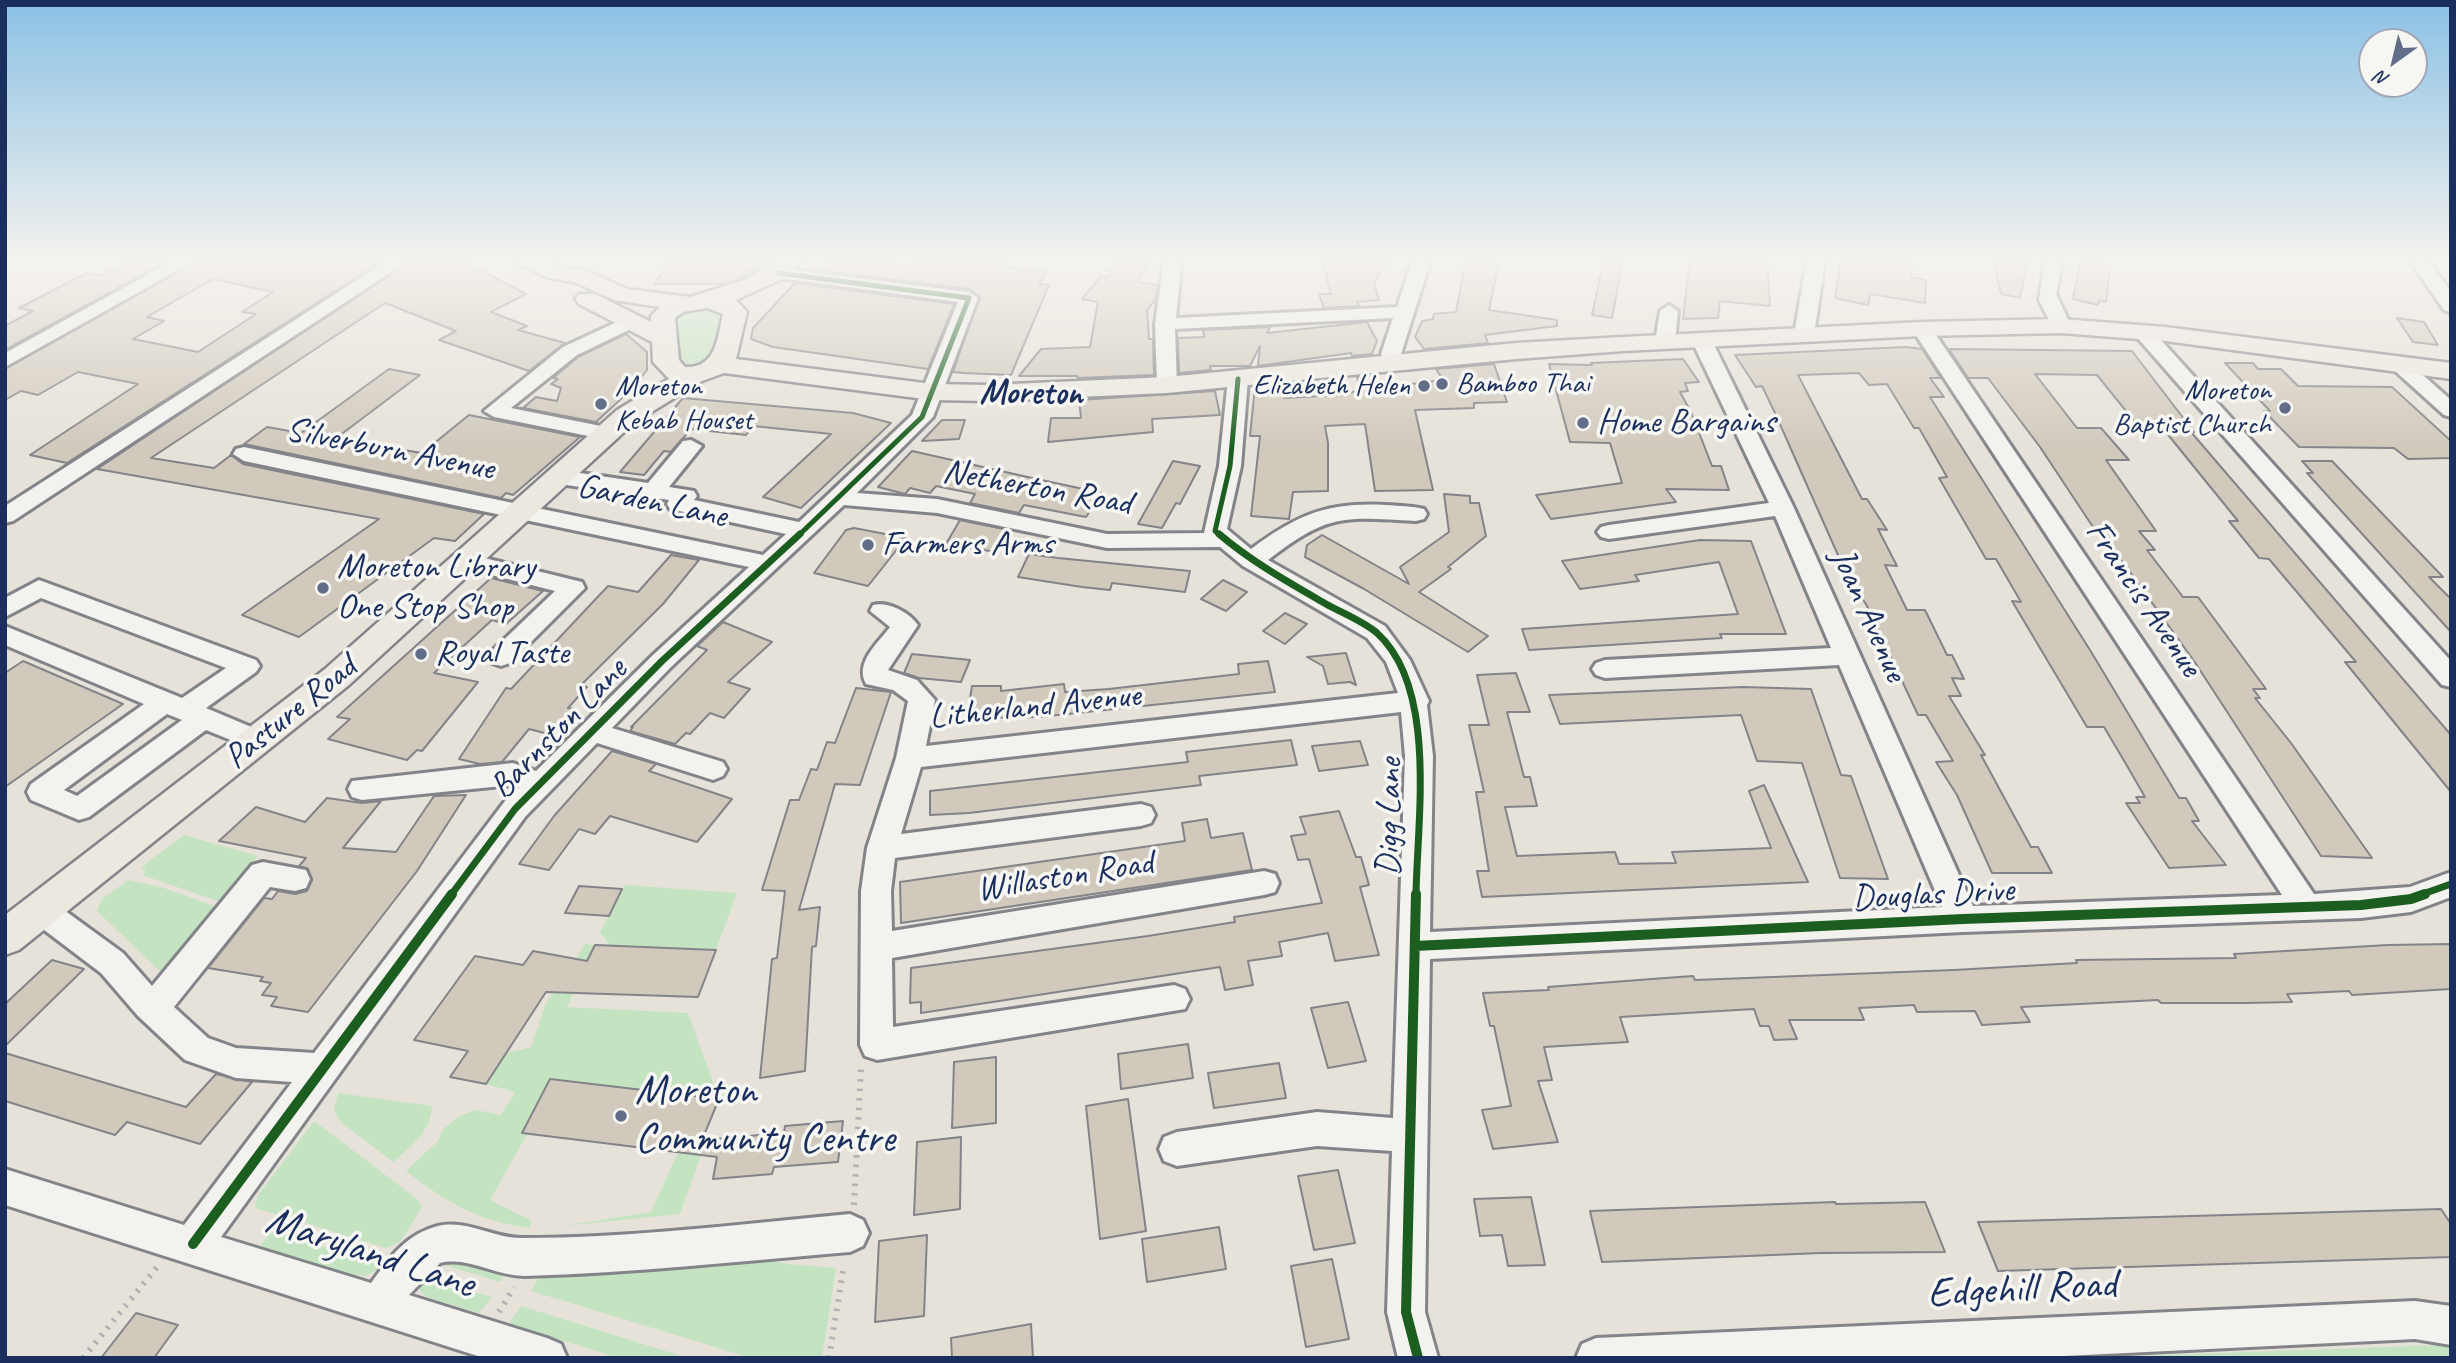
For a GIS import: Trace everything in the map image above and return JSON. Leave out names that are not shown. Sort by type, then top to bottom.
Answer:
[{"type":"main road","points":[[631,323],[665,350],[677,373],[694,375],[720,365],[932,392],[1051,391],[1167,385],[1395,365],[1516,351],[1665,342],[1922,329],[2061,326],[2143,332],[2451,371]]},
{"type":"main road","points":[[663,323],[665,350]]},
{"type":"main road","points":[[720,365],[732,323]]},
{"type":"main road","name":"Pasture Road","points":[[617,425],[665,350]]},
{"type":"main road","name":"Pasture Road","points":[[5,938],[258,741],[468,562],[617,425],[694,375]]},
{"type":"street","points":[[5,361],[74,323]]},
{"type":"street","points":[[5,516],[304,323]]},
{"type":"street","points":[[617,425],[494,411],[570,351],[629,323]]},
{"type":"street","points":[[932,392],[959,323]]},
{"type":"street","points":[[1167,385],[1165,324],[1193,323]]},
{"type":"street","points":[[1395,365],[1391,354],[1400,323]]},
{"type":"street","points":[[1665,342],[1668,323]]},
{"type":"street","points":[[1804,335],[1806,323]]},
{"type":"street","points":[[2059,323],[2061,326]]},
{"type":"street","name":"Francis Avenue","points":[[1922,329],[2306,907]]},
{"type":"street","points":[[2143,332],[2451,678]]},
{"type":"street","name":"Joan Avenue","points":[[1702,341],[1783,508],[1963,919]]},
{"type":"street","points":[[2400,365],[2451,411]]},
{"type":"street","points":[[1222,540],[1214,531],[1230,466],[1238,379]]},
{"type":"street","name":"Barnston Lane","points":[[186,1242],[322,1069],[515,809],[591,731],[922,417],[932,392]]},
{"type":"street","points":[[654,491],[691,446]]},
{"type":"street","name":"Silverburn Avenue","points":[[244,454],[523,511]]},
{"type":"street","points":[[560,477],[686,496],[650,537]]},
{"type":"street","name":"Netherton Road","points":[[839,498],[926,505],[1107,541],[1222,540]]},
{"type":"street","points":[[678,504],[804,530]]},
{"type":"street","points":[[1609,532],[1783,508]]},
{"type":"street","name":"Garden Lane","points":[[523,511],[766,563]]},
{"type":"street","points":[[1251,561],[1295,529],[1320,517],[1350,512],[1416,514]]},
{"type":"street","name":"Digg Lane","points":[[1222,540],[1251,561],[1376,632],[1389,645],[1416,701],[1419,756],[1408,1136],[1406,1312],[1427,1357]]},
{"type":"street","points":[[468,562],[573,588],[501,657]]},
{"type":"street","points":[[5,609],[38,588],[247,666],[185,710],[41,792],[79,809],[185,710]]},
{"type":"street","points":[[882,611],[905,625],[875,665],[875,677],[910,688],[922,700],[910,758]]},
{"type":"street","points":[[5,635],[258,741]]},
{"type":"street","points":[[1605,669],[1848,656]]},
{"type":"street","name":"Litherland Avenue","points":[[877,1045],[876,891],[882,848],[910,758],[1416,701]]},
{"type":"street","points":[[591,731],[713,769]]},
{"type":"street","points":[[362,789],[513,774],[540,783]]},
{"type":"street","points":[[882,848],[1141,815]]},
{"type":"street","points":[[153,1009],[263,874],[295,879]]},
{"type":"street","name":"Willaston Road","points":[[878,947],[1264,883]]},
{"type":"street","name":"Douglas Drive","points":[[1415,947],[1963,919],[2306,907],[2411,899],[2451,884]]},
{"type":"street","points":[[42,911],[112,963],[153,1009],[197,1049],[236,1063],[322,1069]]},
{"type":"street","points":[[877,1045],[1174,999]]},
{"type":"street","points":[[1177,1149],[1317,1129],[1408,1136]]},
{"type":"street","name":"Maryland Lane","points":[[5,1187],[547,1358]]},
{"type":"street","points":[[380,1304],[407,1267],[427,1250],[445,1243],[515,1257],[850,1233]]},
{"type":"street","name":"Edgehill Road","points":[[1597,1358],[2415,1320],[2451,1326]]},
{"type":"path","points":[[83,1358],[186,1242]]},
{"type":"path","points":[[483,1337],[534,1256]]},
{"type":"green space","points":[[677,323],[719,323],[711,352],[706,360],[691,366],[680,362]]},
{"type":"green space","points":[[184,835],[258,856],[218,901],[142,875],[146,871],[141,867]]},
{"type":"green space","points":[[128,880],[164,888],[223,909],[176,970],[162,973],[97,911],[101,900]]},
{"type":"green space","points":[[625,885],[737,893],[716,950],[610,946],[600,932]]},
{"type":"green space","points":[[585,944],[595,945],[567,1007],[688,1013],[719,1099],[550,1079],[522,1133],[527,1134],[490,1200],[532,1221],[529,1228],[478,1215],[449,1201],[406,1171],[438,1141],[443,1129],[460,1116],[476,1110],[501,1115],[515,1092],[486,1084],[506,1053],[531,1047],[546,1003]]},
{"type":"green space","points":[[338,1093],[432,1106],[431,1115],[424,1131],[393,1162],[341,1122],[334,1111]]},
{"type":"green space","points":[[314,1121],[416,1198],[422,1207],[400,1242],[386,1248],[255,1208],[258,1195]]},
{"type":"green space","points":[[678,1152],[701,1155],[680,1214],[563,1226],[651,1212]]},
{"type":"green space","points":[[272,1231],[385,1266],[366,1276],[353,1275],[259,1247]]},
{"type":"green space","points":[[738,1254],[787,1264],[836,1268],[822,1358],[751,1358],[531,1291],[544,1268]]},
{"type":"green space","points":[[442,1256],[507,1270],[500,1282],[432,1261]]},
{"type":"green space","points":[[419,1277],[492,1297],[479,1313],[426,1297],[418,1288]]},
{"type":"green space","points":[[521,1306],[688,1358],[619,1358],[509,1324]]},
{"type":"green space","points":[[2451,1346],[2451,1358],[2082,1358]]},
{"type":"building","points":[[11,323],[55,323],[5,350],[5,326]]},
{"type":"building","points":[[87,323],[161,323],[133,339],[198,352],[243,323],[286,323],[67,463],[30,455],[138,384],[78,372],[38,395],[21,391],[5,400],[5,369]]},
{"type":"building","points":[[317,323],[355,323],[151,458],[214,468],[231,455],[243,464],[484,514],[455,541],[434,538],[299,637],[242,615],[379,519],[97,469]]},
{"type":"building","points":[[435,323],[518,323],[527,326],[518,330],[565,343],[529,371],[439,340],[456,331]]},
{"type":"building","points":[[758,323],[947,323],[928,369],[773,347],[751,339],[753,328]]},
{"type":"building","points":[[970,323],[1033,323],[1011,375],[953,372]]},
{"type":"building","points":[[1094,323],[1148,323],[1149,339],[1153,339],[1154,375],[1078,378],[1019,376],[1041,349],[1090,347]]},
{"type":"building","points":[[1367,323],[1377,341],[1372,354],[1352,356],[1351,353],[1258,366],[1260,346],[1250,366],[1210,366],[1211,370],[1179,373],[1178,338],[1204,337],[1203,330],[1270,327],[1267,333]]},
{"type":"building","points":[[1421,323],[1557,323],[1557,326],[1485,335],[1488,343],[1424,349],[1415,337]]},
{"type":"building","points":[[2400,323],[2424,323],[2438,345],[2413,342]]},
{"type":"building","points":[[626,334],[647,352],[647,370],[633,388],[596,422],[523,408],[536,397],[557,401],[561,388],[551,384],[558,379],[553,378],[578,357]]},
{"type":"building","points":[[1906,347],[1922,349],[1941,378],[1930,378],[1944,397],[1930,397],[2090,650],[2179,798],[2186,798],[2199,821],[2192,821],[2226,865],[2169,868],[2126,803],[2140,803],[2136,797],[2145,797],[2126,764],[2104,727],[2087,727],[2012,601],[2021,602],[1996,559],[1986,559],[1939,478],[1947,477],[1919,428],[1914,428],[1887,384],[1869,385],[1859,373],[1798,375],[1862,499],[1867,499],[1887,530],[1878,529],[1897,566],[1885,565],[1907,610],[1925,610],[1947,655],[1952,655],[1964,679],[1952,678],[1961,696],[1949,696],[1985,755],[1981,755],[2031,847],[2038,847],[2052,873],[1992,873],[1957,795],[1936,762],[1953,761],[1926,715],[1918,715],[1867,606],[1862,598],[1857,598],[1762,386],[1756,387],[1735,355]]},
{"type":"building","points":[[1949,349],[2132,351],[2194,432],[2191,432],[2451,735],[2451,792],[2345,662],[2356,662],[2269,559],[2259,558],[2229,521],[2238,521],[2165,431],[2142,431],[2097,375],[2035,374],[2077,428],[2101,428],[2129,460],[2106,460],[2156,531],[2139,531],[2155,550],[2147,550],[2183,597],[2198,597],[2266,689],[2253,689],[2260,698],[2255,698],[2291,743],[2372,858],[2321,856],[2194,661],[2114,550],[2111,550],[2091,524],[2040,447],[1988,378],[1968,378]]},
{"type":"building","points":[[1683,359],[1699,382],[1685,383],[1688,391],[1680,392],[1691,412],[1712,466],[1721,466],[1729,490],[1666,489],[1676,502],[1551,519],[1536,495],[1622,483],[1610,443],[1570,442],[1549,364],[1592,365],[1591,363]]},
{"type":"building","points":[[2225,363],[2253,363],[2258,369],[2281,369],[2298,386],[2392,387],[2451,441],[2451,458],[2408,459],[2394,448],[2299,447],[2264,411],[2270,411]]},
{"type":"building","points":[[1494,364],[1507,402],[1474,403],[1474,408],[1415,410],[1433,490],[1375,491],[1365,424],[1325,426],[1328,443],[1328,491],[1293,492],[1289,519],[1251,516],[1260,436],[1250,436],[1255,387],[1283,384],[1284,398],[1342,395],[1360,390],[1357,377],[1372,376],[1379,388],[1443,380],[1436,369]]},
{"type":"building","points":[[389,369],[420,375],[335,439],[422,453],[469,415],[580,437],[513,495],[506,493],[501,498],[244,444],[267,427],[301,433]]},
{"type":"building","points":[[1215,391],[1220,415],[1152,419],[1153,432],[1048,442],[1051,418],[1081,418],[1079,400]]},
{"type":"building","points":[[683,398],[853,413],[891,423],[801,508],[763,497],[831,434],[753,426],[746,435],[691,429],[671,452],[664,451],[644,475],[620,472]]},
{"type":"building","points":[[942,420],[965,420],[959,439],[922,441]]},
{"type":"building","points":[[912,451],[1102,493],[1086,517],[1024,505],[1019,513],[970,503],[975,494],[936,486],[930,493],[910,488],[905,494],[878,487]]},
{"type":"building","points":[[1173,461],[1200,466],[1180,504],[1176,503],[1162,528],[1138,524]]},
{"type":"building","points":[[2302,461],[2332,461],[2443,577],[2429,577],[2451,599],[2451,632],[2307,473],[2313,473]]},
{"type":"building","points":[[1444,494],[1470,496],[1470,503],[1479,503],[1486,536],[1448,567],[1451,569],[1419,592],[1488,636],[1468,652],[1305,557],[1307,545],[1322,535],[1409,584],[1400,567],[1449,532]]},
{"type":"building","points":[[960,520],[1009,530],[996,552],[946,544]]},
{"type":"building","points":[[854,528],[906,538],[868,586],[814,573],[846,530]]},
{"type":"building","points":[[1700,540],[1751,541],[1786,634],[1720,634],[1722,638],[1529,650],[1522,629],[1738,614],[1719,562],[1635,575],[1639,581],[1580,589],[1562,561]]},
{"type":"building","points":[[1029,554],[1190,571],[1185,592],[1112,583],[1110,590],[1018,577]]},
{"type":"building","points":[[671,555],[699,560],[663,604],[581,685],[587,687],[568,708],[575,709],[552,735],[529,729],[502,762],[480,764],[459,759],[506,688],[511,689],[608,586],[638,592]]},
{"type":"building","points":[[491,578],[543,591],[506,624],[492,620],[434,673],[478,682],[422,751],[417,750],[407,760],[328,739],[350,719],[337,717]]},
{"type":"building","points":[[1223,580],[1247,592],[1226,611],[1201,599]]},
{"type":"building","points":[[1285,613],[1307,624],[1285,644],[1263,631]]},
{"type":"building","points":[[723,622],[772,642],[728,682],[750,689],[724,718],[710,713],[690,734],[686,733],[675,744],[630,731],[707,650],[697,646]]},
{"type":"building","points":[[1346,653],[1356,685],[1350,682],[1328,684],[1323,666],[1307,657]]},
{"type":"building","points":[[912,654],[970,660],[961,682],[919,678],[904,673]]},
{"type":"building","points":[[23,661],[123,704],[5,787],[5,673]]},
{"type":"building","points":[[1268,661],[1275,692],[1039,717],[967,718],[972,686],[1001,686],[1001,691],[1064,684],[1065,692],[1109,689],[1239,674],[1238,664]]},
{"type":"building","points":[[1516,673],[1530,712],[1507,712],[1524,777],[1530,777],[1537,806],[1505,807],[1517,856],[1615,852],[1619,864],[1676,863],[1672,852],[1771,848],[1749,791],[1764,785],[1808,882],[1482,897],[1477,871],[1489,871],[1476,792],[1484,792],[1469,725],[1489,725],[1477,675]]},
{"type":"building","points":[[1743,687],[1811,689],[1841,775],[1851,776],[1888,879],[1840,878],[1802,763],[1757,761],[1741,715],[1560,724],[1549,695]]},
{"type":"building","points":[[856,688],[891,692],[860,785],[835,784],[799,910],[820,907],[816,946],[812,947],[805,1071],[760,1078],[772,959],[777,958],[785,891],[762,890],[790,800],[799,800],[811,769],[817,770],[827,742],[835,743]]},
{"type":"building","points":[[1291,740],[1297,765],[1199,776],[1201,785],[969,813],[930,815],[930,791],[1188,762],[1186,752]]},
{"type":"building","points":[[1360,741],[1368,765],[1319,771],[1312,746]]},
{"type":"building","points":[[612,751],[656,764],[649,771],[732,799],[697,842],[610,816],[595,834],[579,829],[549,870],[519,864],[554,816]]},
{"type":"building","points":[[466,795],[417,871],[308,1012],[271,1006],[277,997],[262,995],[271,983],[260,981],[263,977],[208,968],[264,898],[272,899],[278,891],[295,894],[307,891],[312,880],[308,869],[299,866],[306,858],[219,841],[256,807],[305,822],[327,798],[362,803],[381,801],[343,848],[396,852],[434,796]]},
{"type":"building","points":[[1339,811],[1356,857],[1361,857],[1369,885],[1360,887],[1379,955],[1335,961],[1328,933],[1279,942],[1282,956],[1248,961],[1253,985],[1225,990],[1220,967],[921,1013],[921,1002],[910,1003],[911,968],[1148,936],[1235,922],[1234,917],[1322,903],[1309,859],[1298,860],[1291,836],[1306,834],[1300,817]]},
{"type":"building","points":[[1207,819],[1211,838],[1243,833],[1252,870],[901,923],[900,882],[1185,841],[1182,823]]},
{"type":"building","points":[[579,886],[622,889],[609,916],[565,913]]},
{"type":"building","points":[[2451,944],[2451,989],[2352,995],[2349,991],[2287,994],[2292,1002],[2161,1003],[2158,1000],[2021,1007],[2030,1022],[1982,1025],[1975,1011],[1917,1012],[1914,1005],[1859,1008],[1864,1020],[1789,1020],[1797,1039],[1774,1040],[1769,1026],[1760,1026],[1754,1009],[1620,1017],[1628,1042],[1544,1047],[1552,1080],[1538,1081],[1558,1142],[1493,1149],[1482,1110],[1511,1106],[1494,1026],[1490,1026],[1483,993],[1549,990],[1548,987],[1693,976],[1695,980],[1954,970],[2077,963],[2076,960],[2236,958],[2234,954]]},
{"type":"building","points":[[595,945],[716,950],[698,997],[546,992],[486,1084],[450,1077],[468,1051],[414,1040],[475,956],[523,965],[533,951],[587,961]]},
{"type":"building","points":[[52,960],[84,969],[5,1046],[5,1004]]},
{"type":"building","points":[[1348,1002],[1366,1061],[1328,1068],[1311,1008]]},
{"type":"building","points":[[1188,1044],[1193,1078],[1121,1089],[1118,1054]]},
{"type":"building","points":[[5,1053],[186,1107],[216,1074],[252,1082],[200,1144],[127,1122],[115,1135],[5,1101]]},
{"type":"building","points":[[996,1057],[996,1123],[952,1128],[954,1062]]},
{"type":"building","points":[[1279,1063],[1286,1098],[1214,1108],[1208,1073]]},
{"type":"building","name":"Moreton Community Centre","points":[[550,1079],[719,1099],[702,1140],[784,1133],[785,1126],[843,1121],[838,1162],[774,1167],[772,1174],[713,1179],[717,1157],[522,1133]]},
{"type":"building","points":[[1128,1099],[1146,1231],[1100,1239],[1086,1106]]},
{"type":"building","points":[[961,1137],[960,1209],[914,1215],[917,1142]]},
{"type":"building","points":[[1338,1170],[1355,1243],[1314,1250],[1298,1176]]},
{"type":"building","points":[[1531,1197],[1545,1265],[1508,1266],[1502,1235],[1480,1236],[1474,1199]]},
{"type":"building","points":[[1835,1202],[1925,1202],[1945,1252],[1821,1253],[1602,1262],[1590,1211]]},
{"type":"building","points":[[2441,1209],[2451,1224],[2451,1257],[1998,1271],[1978,1222]]},
{"type":"building","points":[[1219,1227],[1226,1269],[1147,1282],[1142,1239]]},
{"type":"building","points":[[927,1235],[924,1316],[875,1322],[879,1241]]},
{"type":"building","points":[[1332,1259],[1349,1339],[1306,1347],[1291,1266]]},
{"type":"building","points":[[136,1313],[178,1325],[154,1358],[101,1358]]},
{"type":"building","points":[[1031,1324],[1033,1358],[952,1358],[951,1338]]},
{"type":"cycle path","points":[[193,1244],[515,809],[662,661],[839,498],[922,417],[959,323]]},
{"type":"cycle path","points":[[1238,379],[1230,466],[1215,531],[1251,561],[1376,632],[1388,646],[1405,675],[1414,705],[1419,756],[1406,1312],[1418,1358]]},
{"type":"cycle path","points":[[1415,946],[1963,919],[2361,905],[2411,899],[2451,884]]},
{"type":"place","name":"Bamboo Thai","points":[[1442,384]]},
{"type":"place","name":"Elizabeth Helen","points":[[1424,386]]},
{"type":"place","name":"Moreton Kebab Houset","points":[[601,404]]},
{"type":"place","name":"Moreton Baptist Church","points":[[2285,408]]},
{"type":"place","name":"Home Bargains","points":[[1583,423]]},
{"type":"place","name":"Farmers Arms","points":[[868,545]]},
{"type":"place","name":"Moreton Library One Stop Shop","points":[[323,588]]},
{"type":"place","name":"Royal Taste","points":[[421,654]]},
{"type":"place","name":"Moreton Community Centre","points":[[621,1116]]},
{"type":"district","name":"Moreton","points":[[1031,394]]}]
